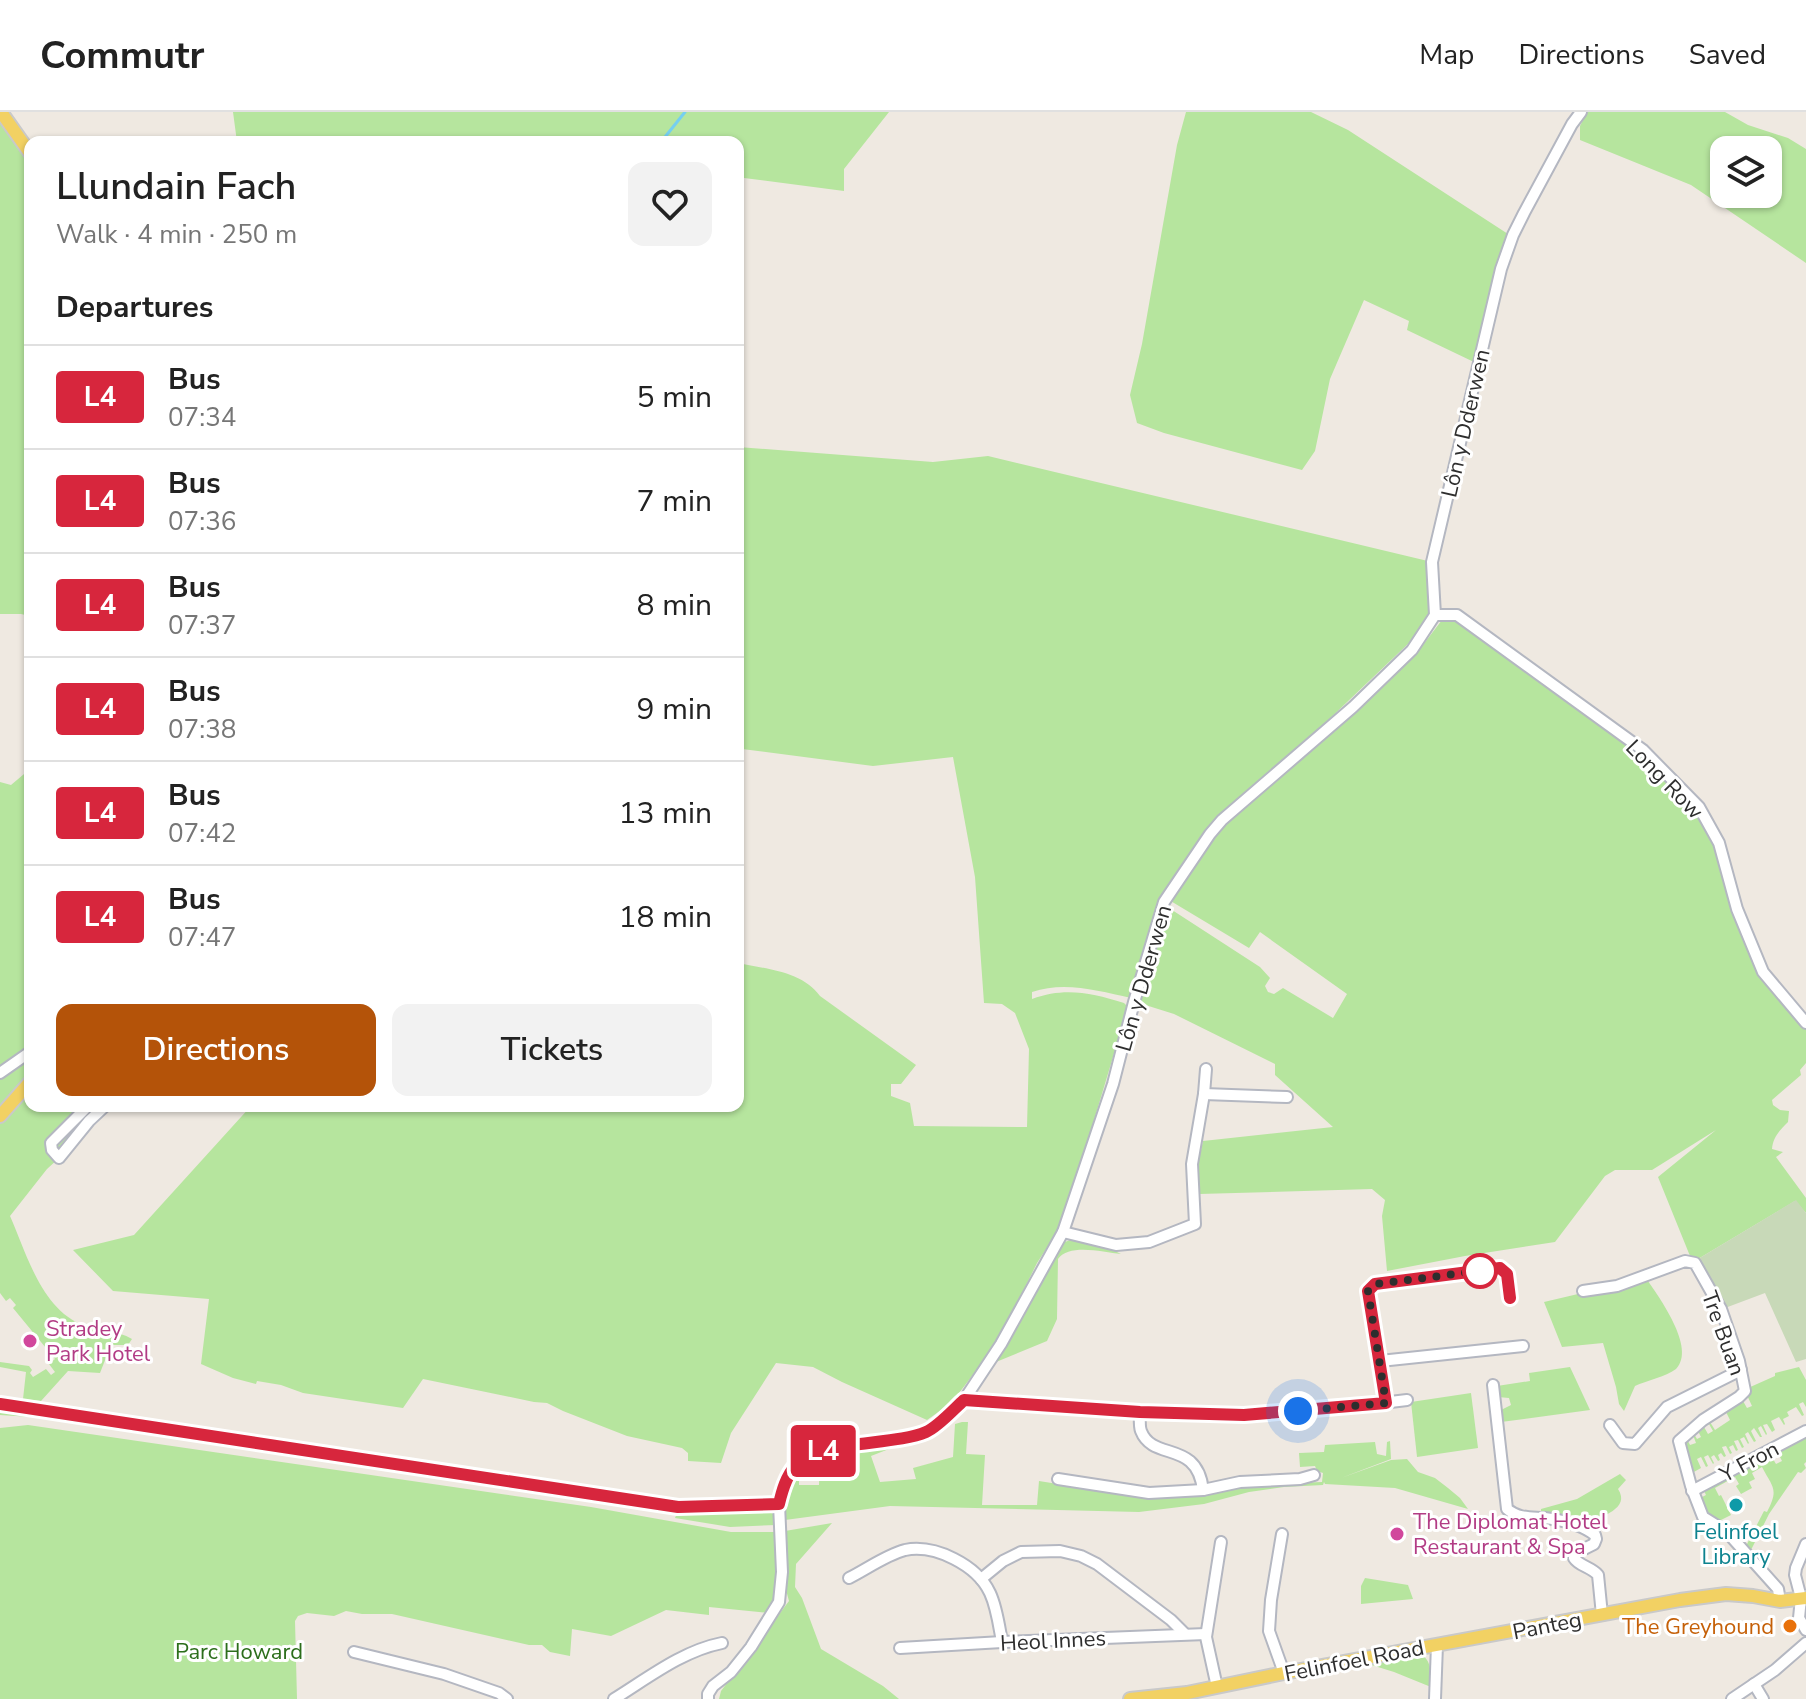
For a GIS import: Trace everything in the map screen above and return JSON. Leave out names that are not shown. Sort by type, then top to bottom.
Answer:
[{"type":"main road","points":[[1,112],[24,145]]},
{"type":"main road","points":[[0,1116],[24,1089]]},
{"type":"main road","name":"Panteg","points":[[1437,1645],[1726,1594],[1779,1595],[1803,1601]]},
{"type":"main road","name":"Felinfoel Road","points":[[1130,1699],[1189,1696],[1284,1673],[1437,1645]]},
{"type":"street","name":"Lôn y Dderwen","points":[[708,1699],[713,1686],[731,1672],[776,1610],[782,1585],[779,1510],[785,1481],[797,1463],[820,1452],[844,1446],[890,1441],[928,1431],[964,1400],[1001,1344],[1063,1232],[1113,1084],[1134,1002],[1168,895],[1222,820],[1353,707],[1412,650],[1435,615],[1432,562],[1501,269],[1524,213],[1581,112]]},
{"type":"street","name":"Long Row","points":[[1435,615],[1457,615],[1623,735],[1643,750],[1699,807],[1719,843],[1737,909],[1763,972],[1806,1023]]},
{"type":"street","points":[[0,1073],[24,1056]]},
{"type":"street","points":[[1063,1232],[1116,1245],[1149,1242],[1195,1224],[1192,1164],[1206,1069]]},
{"type":"street","points":[[1204,1094],[1287,1097]]},
{"type":"street","points":[[82,1112],[51,1143],[52,1150],[59,1158],[99,1112]]},
{"type":"street","name":"Tre Buan","points":[[1583,1291],[1617,1286],[1685,1261],[1695,1263],[1721,1309],[1745,1391],[1679,1441],[1692,1491]]},
{"type":"street","points":[[1386,1403],[1368,1291],[1375,1284],[1500,1268],[1507,1274],[1510,1298]]},
{"type":"street","points":[[1380,1361],[1523,1346]]},
{"type":"street","points":[[1610,1425],[1623,1443],[1635,1444],[1667,1407],[1741,1370]]},
{"type":"street","points":[[1493,1385],[1507,1509],[1523,1517],[1581,1526],[1595,1535],[1594,1544],[1576,1553],[1574,1558],[1598,1575],[1602,1615]]},
{"type":"street","points":[[964,1400],[1140,1412],[1244,1415],[1298,1407],[1340,1408],[1407,1400]]},
{"type":"street","points":[[0,1404],[678,1507],[779,1510]]},
{"type":"street","points":[[1140,1412],[1141,1431],[1149,1441],[1193,1462],[1202,1475],[1203,1490]]},
{"type":"street","name":"Y Fron","points":[[1692,1491],[1806,1431]]},
{"type":"street","points":[[1058,1479],[1149,1493],[1203,1490],[1240,1482],[1300,1479],[1314,1475]]},
{"type":"street","points":[[1692,1491],[1703,1517],[1727,1532],[1779,1595],[1797,1582]]},
{"type":"street","points":[[1282,1534],[1269,1631],[1284,1673]]},
{"type":"street","points":[[1217,1687],[1206,1634],[1221,1542]]},
{"type":"street","points":[[1806,1544],[1796,1568],[1803,1601],[1798,1612],[1806,1630]]},
{"type":"street","points":[[849,1578],[908,1550],[922,1549],[953,1559],[981,1579],[989,1592],[1002,1642]]},
{"type":"street","points":[[981,1579],[1003,1561],[1021,1552],[1070,1553],[1097,1564],[1185,1634]]},
{"type":"street","name":"Heol Innes","points":[[900,1648],[1206,1634]]},
{"type":"street","points":[[614,1699],[700,1647],[722,1643]]},
{"type":"street","points":[[1732,1699],[1775,1670],[1806,1643]]},
{"type":"street","points":[[1435,1699],[1437,1645]]},
{"type":"street","points":[[354,1652],[444,1674],[499,1693],[507,1699]]},
{"type":"street","points":[[1754,1684],[1763,1699]]},
{"type":"green space","points":[[233,112],[889,112],[844,169],[844,191],[744,178],[744,136],[236,136]]},
{"type":"green space","points":[[1186,112],[1311,112],[1348,130],[1508,234],[1476,363],[1407,330],[1409,321],[1364,300],[1330,379],[1315,451],[1302,470],[1137,423],[1130,395],[1177,145]]},
{"type":"green space","points":[[1587,112],[1725,112],[1748,125],[1782,136],[1710,136],[1710,198],[1691,185],[1580,140],[1580,126]]},
{"type":"green space","points":[[0,117],[24,151],[24,615],[0,614]]},
{"type":"green space","points":[[1782,136],[1806,149],[1806,263],[1725,208],[1782,208]]},
{"type":"green space","points":[[744,447],[933,462],[988,456],[1432,562],[1430,615],[1410,642],[1279,767],[1216,818],[1182,865],[1164,893],[1131,998],[1069,987],[1032,992],[1032,999],[1056,993],[1078,993],[1112,999],[1128,1007],[1059,1229],[1037,1263],[998,1342],[959,1393],[927,1420],[813,1367],[776,1363],[731,1433],[721,1463],[688,1461],[688,1453],[682,1448],[627,1436],[547,1403],[423,1379],[403,1408],[303,1393],[257,1381],[256,1384],[201,1364],[209,1299],[113,1291],[73,1250],[134,1235],[246,1112],[744,1112],[744,964],[783,972],[804,981],[916,1065],[901,1084],[891,1084],[891,1096],[910,1103],[914,1126],[1027,1127],[1029,1049],[1015,1013],[1002,1004],[984,1003],[975,877],[953,757],[873,766],[744,749]]},
{"type":"green space","points":[[1456,619],[1643,750],[1699,807],[1719,843],[1763,972],[1806,1023],[1806,1063],[1800,1070],[1801,1075],[1772,1100],[1780,1110],[1789,1111],[1788,1122],[1775,1137],[1772,1149],[1783,1152],[1776,1157],[1806,1198],[1806,1213],[1795,1201],[1698,1259],[1690,1256],[1658,1177],[1716,1130],[1652,1170],[1615,1170],[1605,1176],[1555,1242],[1387,1271],[1382,1216],[1385,1200],[1372,1189],[1199,1194],[1197,1168],[1203,1141],[1333,1127],[1275,1075],[1275,1064],[1174,1014],[1139,1003],[1169,908],[1260,967],[1270,978],[1265,986],[1268,992],[1274,994],[1283,988],[1333,1018],[1347,994],[1260,932],[1249,948],[1169,900],[1226,822],[1416,654],[1442,620]]},
{"type":"green space","points":[[24,774],[24,1112],[100,1112],[47,1169],[10,1216],[37,1279],[57,1307],[85,1326],[132,1339],[128,1345],[111,1345],[100,1373],[68,1371],[41,1401],[23,1399],[26,1372],[0,1367],[0,1362],[29,1366],[33,1377],[46,1369],[51,1375],[55,1372],[49,1364],[55,1359],[13,1308],[16,1305],[10,1298],[6,1301],[0,1293],[0,782],[11,785]]},
{"type":"green space","points":[[1796,1200],[1806,1213],[1806,1359],[1796,1362],[1765,1293],[1725,1308],[1698,1259]]},
{"type":"green space","points":[[1070,1240],[1121,1254],[1078,1250],[1063,1254],[1058,1259],[1057,1319],[1047,1341],[996,1362],[1060,1244]]},
{"type":"green space","points":[[1646,1278],[1679,1336],[1681,1360],[1672,1372],[1635,1386],[1624,1411],[1619,1404],[1603,1343],[1562,1347],[1544,1302]]},
{"type":"green space","points":[[1570,1367],[1590,1410],[1501,1422],[1501,1410],[1511,1405],[1509,1398],[1498,1397],[1497,1386],[1530,1381],[1529,1373]]},
{"type":"green space","points":[[1799,1367],[1806,1380],[1806,1407],[1803,1402],[1799,1404],[1804,1415],[1796,1407],[1787,1412],[1789,1416],[1783,1419],[1784,1425],[1779,1417],[1771,1421],[1775,1430],[1772,1432],[1767,1424],[1763,1425],[1766,1435],[1761,1426],[1758,1428],[1762,1437],[1754,1428],[1751,1431],[1756,1441],[1748,1432],[1745,1434],[1748,1444],[1744,1437],[1740,1439],[1744,1447],[1738,1440],[1734,1441],[1738,1450],[1733,1445],[1729,1447],[1730,1454],[1726,1446],[1722,1447],[1726,1456],[1721,1453],[1718,1461],[1714,1455],[1711,1457],[1713,1464],[1708,1455],[1704,1457],[1706,1467],[1701,1457],[1697,1459],[1701,1468],[1692,1473],[1682,1442],[1687,1439],[1690,1445],[1696,1443],[1694,1434],[1697,1439],[1701,1437],[1698,1431],[1704,1427],[1708,1434],[1713,1431],[1710,1422],[1715,1430],[1730,1420],[1726,1412],[1743,1401],[1747,1408],[1752,1406],[1746,1393],[1748,1388],[1775,1376],[1775,1373]]},
{"type":"green space","points":[[1471,1393],[1478,1448],[1417,1457],[1411,1402]]},
{"type":"green space","points":[[0,1409],[520,1488],[519,1491],[31,1417],[0,1415]]},
{"type":"green space","points":[[968,1422],[966,1454],[985,1455],[982,1505],[1037,1505],[1039,1481],[1139,1497],[1205,1495],[1244,1485],[1322,1482],[1323,1473],[1317,1471],[1315,1466],[1300,1467],[1299,1453],[1324,1452],[1325,1445],[1375,1442],[1377,1454],[1386,1456],[1387,1442],[1390,1441],[1391,1459],[1341,1478],[1391,1460],[1407,1459],[1418,1472],[1435,1478],[1448,1488],[1468,1509],[1395,1488],[1324,1482],[1323,1485],[1249,1492],[1204,1504],[1139,1512],[890,1506],[785,1520],[788,1482],[799,1465],[799,1485],[819,1485],[820,1453],[886,1444],[889,1449],[871,1456],[880,1482],[916,1479],[913,1468],[953,1457],[955,1424]]},
{"type":"green space","name":"Parc Howard","points":[[28,1425],[591,1507],[731,1532],[776,1532],[780,1579],[770,1613],[709,1607],[709,1615],[666,1610],[611,1636],[572,1629],[570,1656],[550,1652],[542,1645],[529,1645],[392,1614],[346,1611],[334,1616],[307,1613],[298,1616],[295,1621],[297,1699],[0,1699],[0,1428]]},
{"type":"green space","points":[[1806,1436],[1806,1468],[1798,1472],[1769,1514],[1750,1552],[1746,1546],[1764,1511],[1767,1512],[1774,1493],[1762,1467],[1752,1473],[1755,1479],[1749,1482],[1752,1488],[1741,1494],[1735,1477],[1715,1488],[1731,1515],[1719,1521],[1706,1515],[1700,1498],[1706,1495],[1704,1491],[1770,1454],[1776,1464],[1782,1461],[1777,1451]]},
{"type":"green space","points":[[1620,1474],[1626,1480],[1618,1489],[1621,1502],[1607,1514],[1588,1523],[1572,1515],[1541,1513],[1541,1509],[1577,1499]]},
{"type":"green space","points":[[763,1510],[774,1514],[776,1525],[730,1527],[675,1518],[677,1513]]},
{"type":"green space","points":[[832,1523],[796,1564],[795,1587],[821,1649],[899,1699],[719,1699],[721,1691],[789,1601],[785,1531]]},
{"type":"green space","points":[[1365,1578],[1408,1585],[1413,1599],[1361,1604],[1361,1586]]},
{"type":"green space","points":[[1419,1654],[1429,1663],[1431,1687],[1365,1663]]},
{"type":"waterway","points":[[666,136],[685,112]]},
{"type":"bus line","name":"L4","points":[[0,1404],[678,1507],[779,1504],[785,1481],[797,1463],[820,1452],[844,1446],[890,1441],[928,1431],[964,1400],[1140,1412],[1244,1415],[1386,1403],[1368,1291],[1370,1286],[1500,1268],[1507,1274],[1510,1298]]},
{"type":"place","name":"Stradey Park Hotel","points":[[30,1341]]},
{"type":"place","name":"Felinfoel Library","points":[[1736,1505]]},
{"type":"place","name":"The Diplomat Hotel Restaurant & Spa","points":[[1397,1534]]},
{"type":"place","name":"The Greyhound","points":[[1790,1626]]},
{"type":"route","points":[[1298,1411],[1386,1403],[1368,1291],[1370,1286],[1480,1271]]}]
